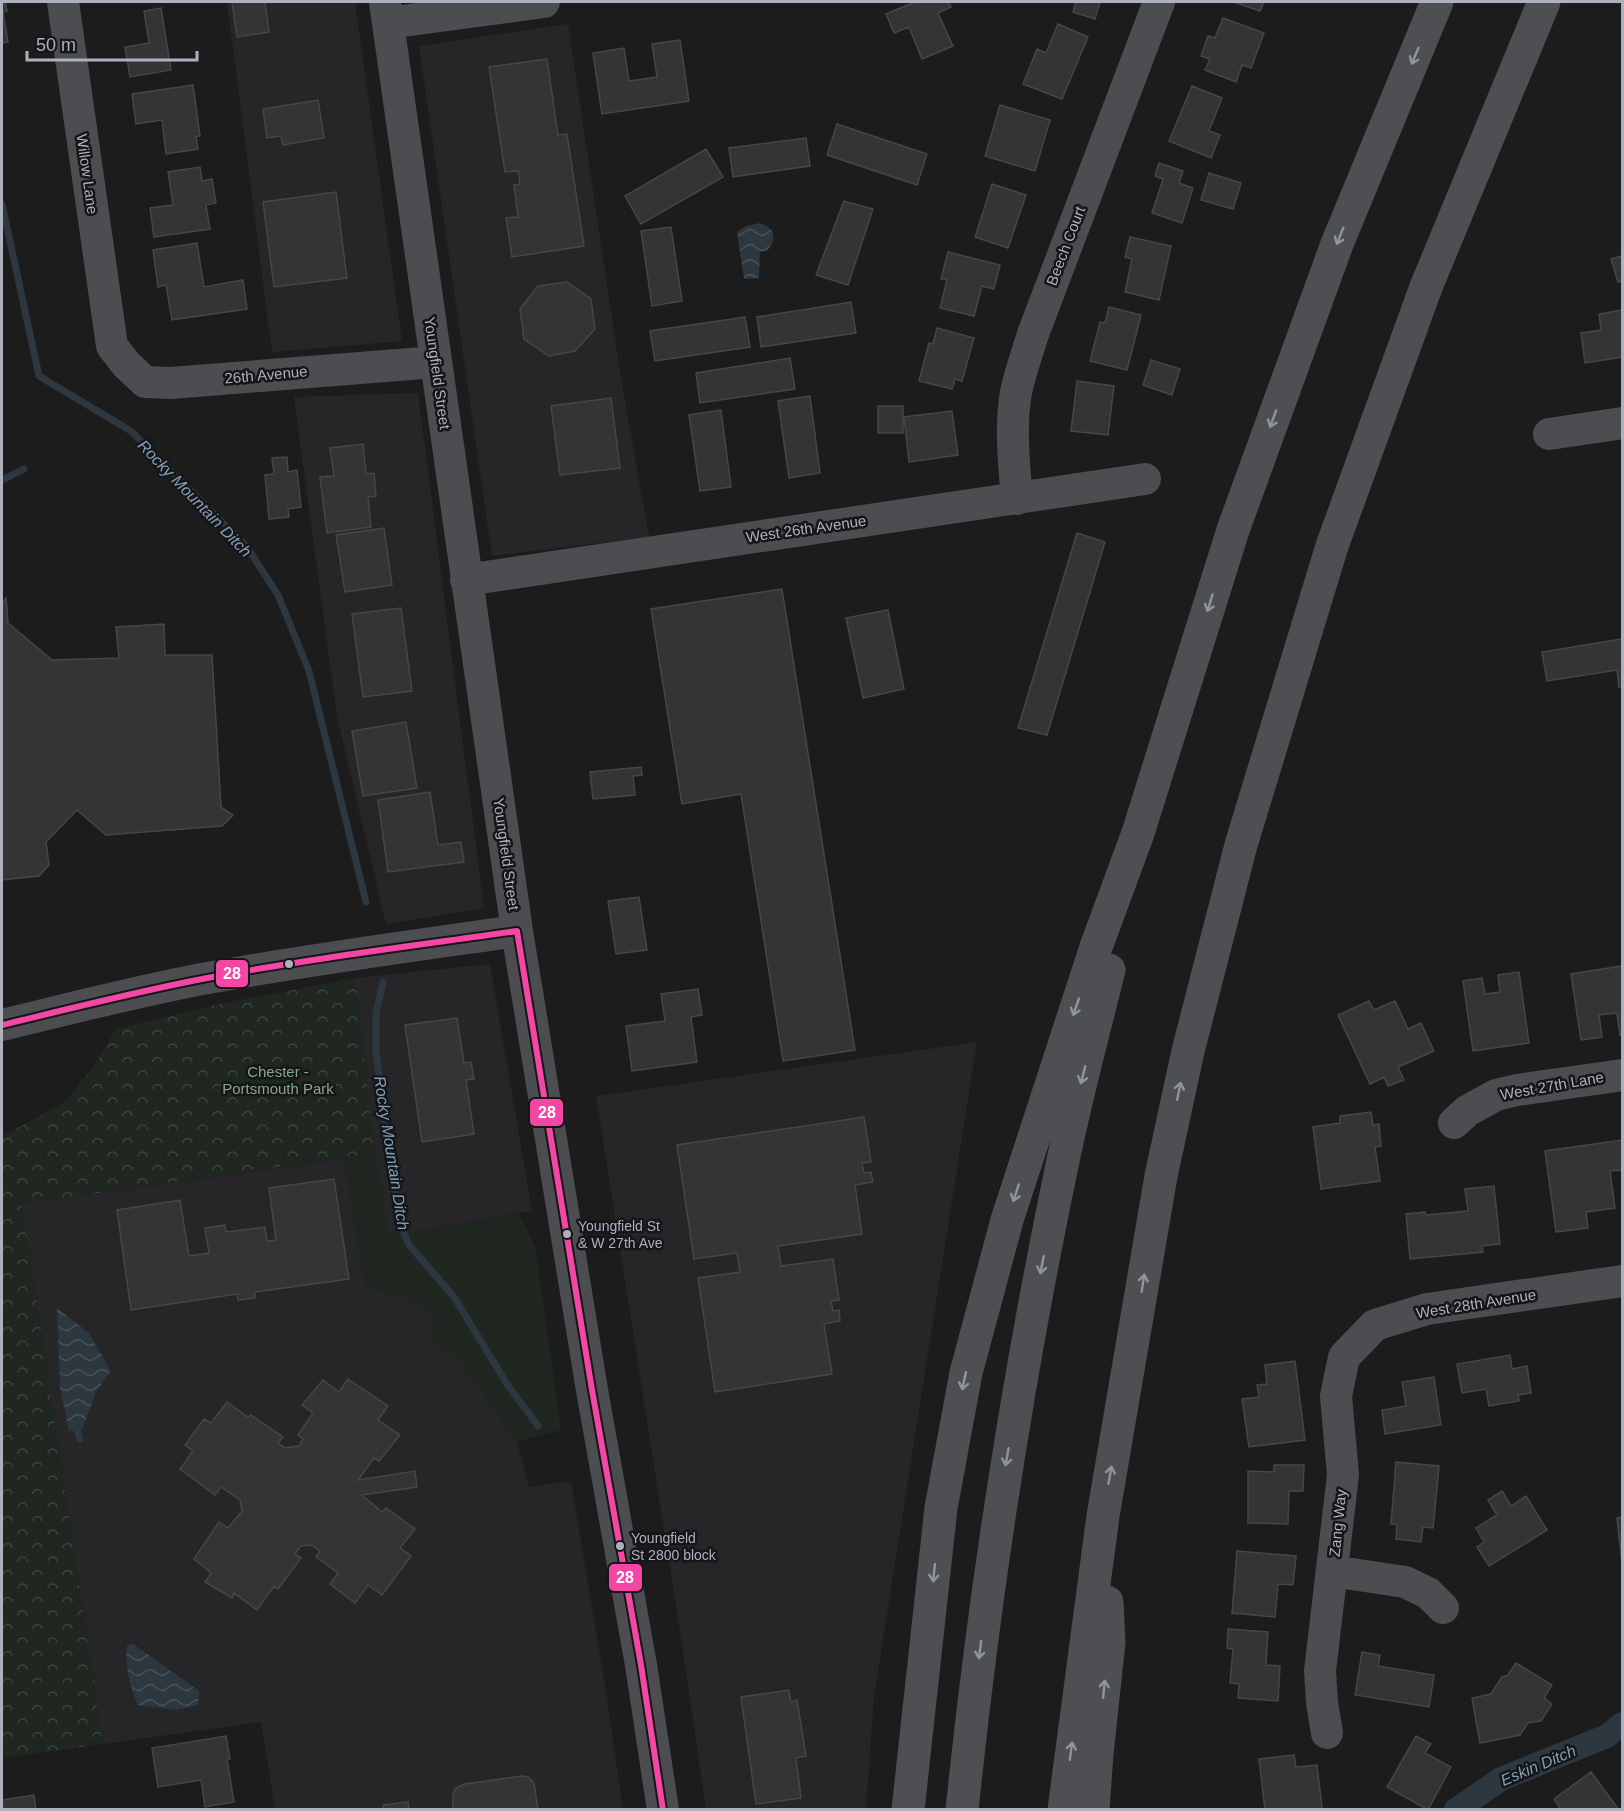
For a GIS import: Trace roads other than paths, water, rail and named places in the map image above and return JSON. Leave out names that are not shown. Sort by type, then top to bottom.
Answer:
[{"type":"highway","points":[[908,1809],[941,1509],[966,1373],[1007,1220],[1092,958],[1138,833],[1233,530],[1337,244],[1437,2]]},
{"type":"highway","points":[[1064,1809],[1103,1516],[1161,1176],[1188,1051],[1241,845],[1332,546],[1426,287],[1544,2]]},
{"type":"highway","points":[[962,1809],[985,1604],[1005,1464],[1023,1362],[1065,1149],[1115,946],[1138,833]]},
{"type":"highway","points":[[1093,1809],[1109,1642],[1103,1516]]},
{"type":"street","name":"Willow Lane","points":[[63,2],[112,345]]},
{"type":"street","points":[[386,12],[544,2]]},
{"type":"street","name":"Beech Court","points":[[1017,498],[1013,422],[1022,367],[1160,2]]},
{"type":"street","name":"Youngfield Street","points":[[386,12],[517,931],[590,1378],[641,1665],[663,1809]]},
{"type":"street","name":"26th Avenue","points":[[112,345],[126,364],[145,382],[171,383],[436,362]]},
{"type":"street","points":[[1549,434],[1623,423]]},
{"type":"street","name":"West 26th Avenue","points":[[466,580],[1145,479]]},
{"type":"street","points":[[2,1025],[200,980],[517,931]]},
{"type":"street","name":"West 27th Lane","points":[[1455,1123],[1467,1111],[1496,1095],[1623,1075]]},
{"type":"street","name":"West 28th Avenue","points":[[1344,1357],[1375,1325],[1427,1309],[1623,1281]]},
{"type":"street","name":"Zang Way","points":[[1344,1357],[1336,1396],[1343,1475],[1332,1571],[1406,1582],[1428,1593],[1443,1608]]},
{"type":"street","points":[[1327,1733],[1320,1671],[1332,1571]]},
{"type":"water","points":[[760,223],[773,232],[773,242],[768,250],[760,252],[759,278],[744,279],[737,232],[746,226]]},
{"type":"water","points":[[57,1308],[89,1333],[111,1371],[96,1392],[82,1430],[69,1431],[60,1387]]},
{"type":"water","points":[[133,1644],[199,1691],[198,1705],[176,1710],[138,1705],[127,1669],[127,1646]]},
{"type":"waterway","name":"Rocky Mountain Ditch","points":[[2,204],[39,376],[131,431],[247,547],[278,595],[309,671],[366,902]]},
{"type":"waterway","points":[[2,480],[24,469]]},
{"type":"waterway","name":"Rocky Mountain Ditch","points":[[383,982],[376,1013],[376,1053],[400,1224],[409,1245],[454,1297],[507,1384],[538,1426]]},
{"type":"waterway","points":[[76,1426],[80,1439]]},
{"type":"waterway","name":"Eskin Ditch","points":[[1456,1810],[1501,1779],[1607,1736],[1622,1724]]},
{"type":"place","name":"Youngfield St & W 27th Ave","points":[[567,1234]]},
{"type":"place","name":"Youngfield St 2800 block","points":[[620,1546]]},
{"type":"park label","name":"Chester - Portsmouth Park","points":[[278,1080]]}]
